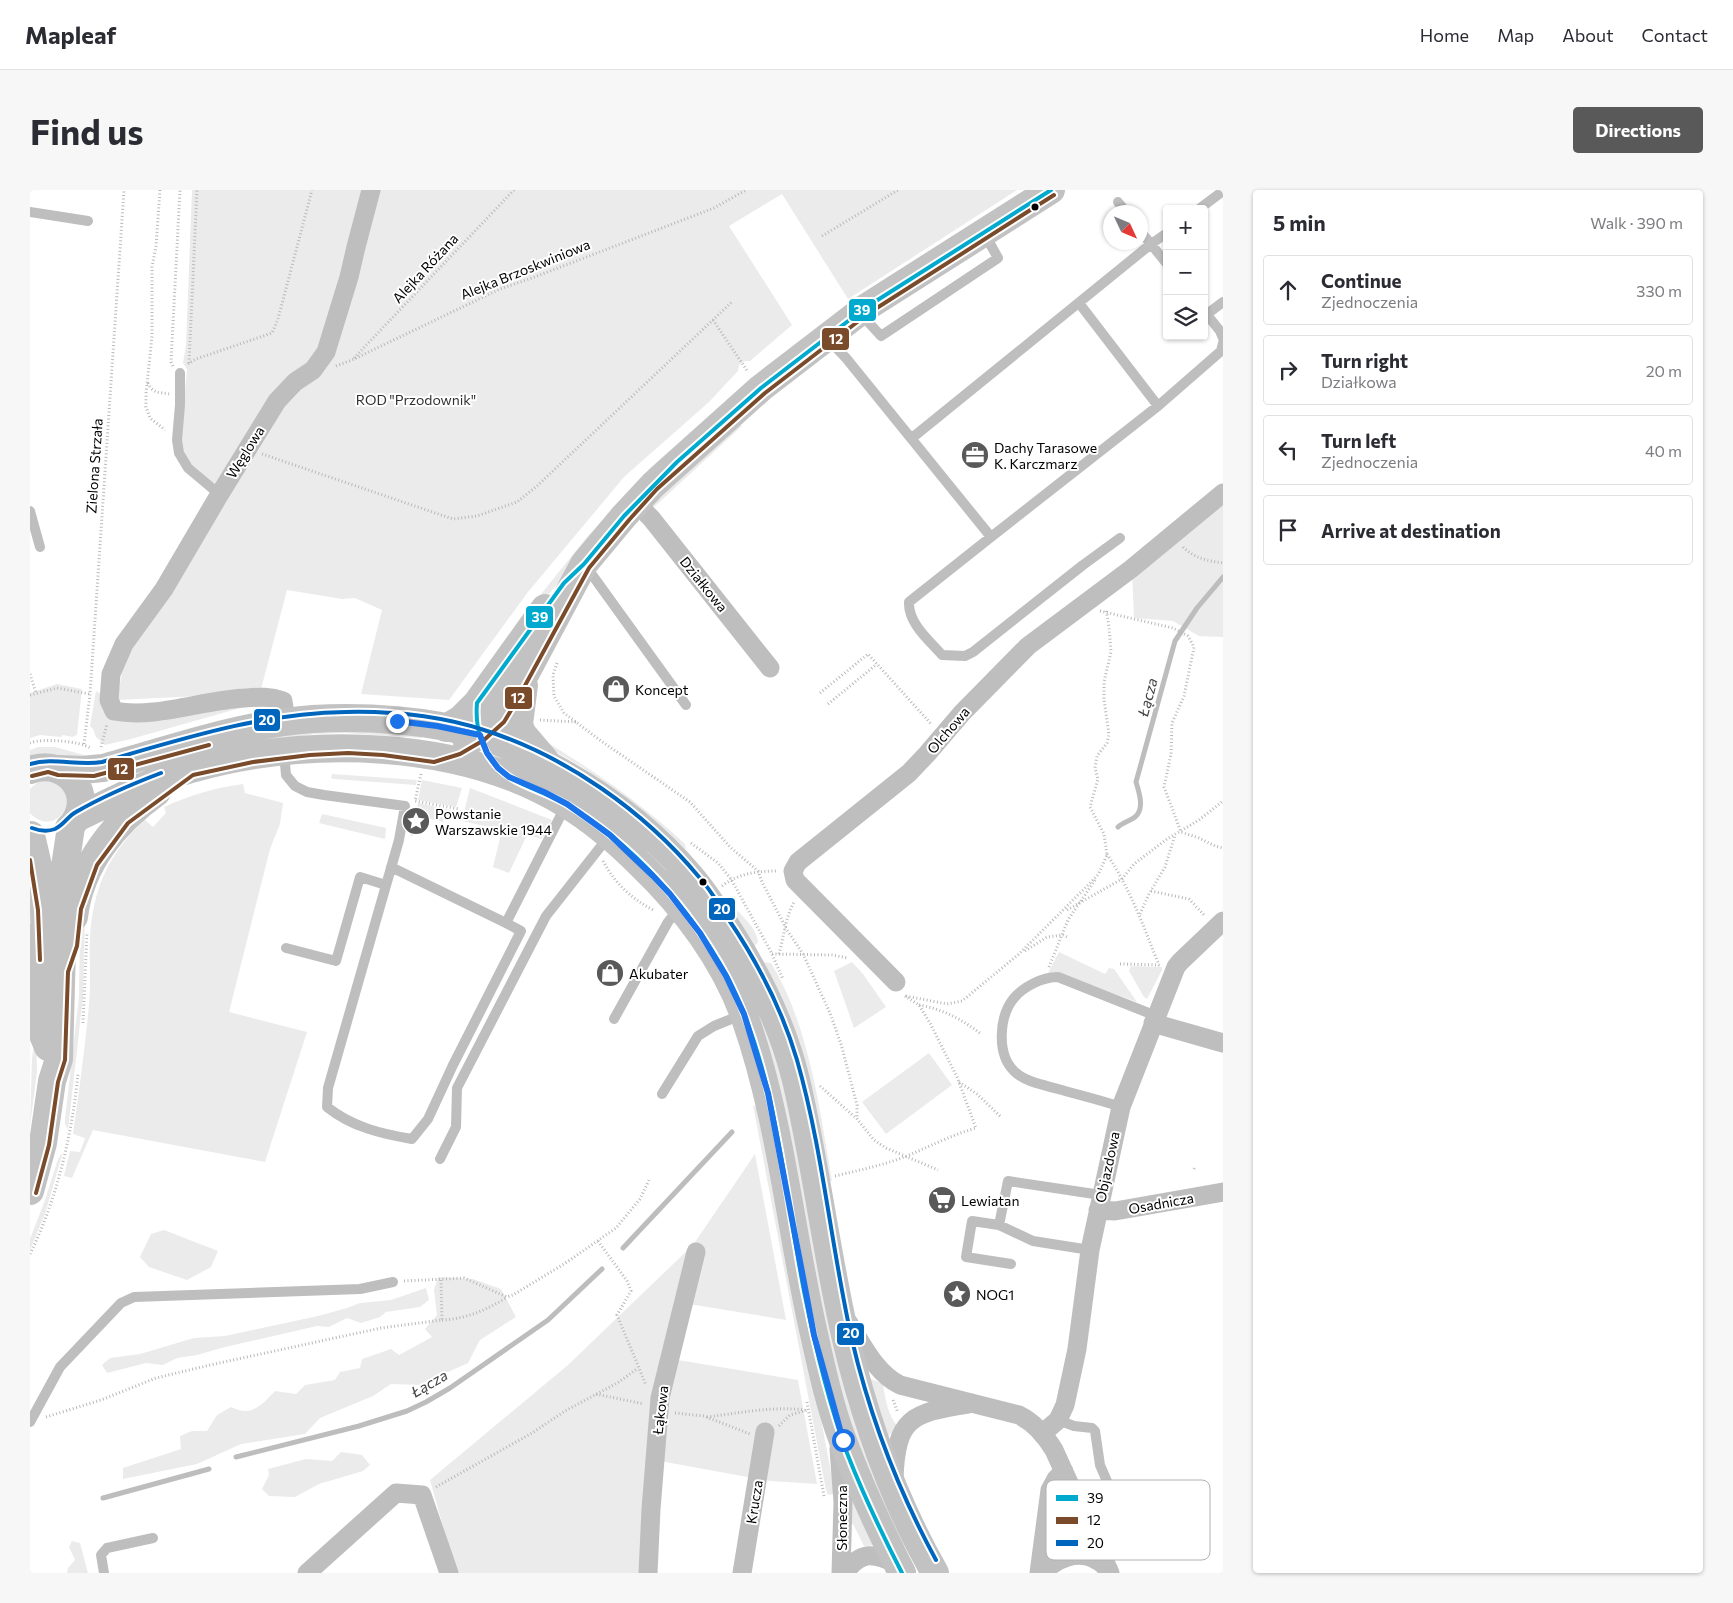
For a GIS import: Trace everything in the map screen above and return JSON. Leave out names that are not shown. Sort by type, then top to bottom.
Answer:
[{"type":"main road","points":[[446,728],[462,719],[477,703],[564,583],[584,564],[636,503],[677,462],[761,388],[860,312],[1052,190]]},
{"type":"main road","points":[[426,765],[480,735],[499,718],[527,671],[584,564]]},
{"type":"main road","points":[[527,671],[520,707],[519,724],[522,733],[552,766]]},
{"type":"main road","points":[[477,703],[476,714],[480,735],[487,753],[498,768],[509,777]]},
{"type":"main road","points":[[30,770],[44,767],[82,770],[103,768],[234,731],[286,722],[347,718],[397,721],[480,735],[552,766],[608,802],[669,852],[693,879],[730,932],[757,977],[777,1022],[795,1079],[818,1187],[840,1310],[856,1378],[872,1431],[894,1488],[920,1546],[935,1573]]},
{"type":"main road","points":[[52,1081],[48,1047],[44,909],[39,870],[31,835],[49,838],[58,836],[74,822],[144,786],[190,769],[252,756],[348,747],[384,749],[426,765],[461,762],[509,777],[567,804],[610,835],[653,876],[680,907],[700,933],[726,976],[744,1014],[768,1093],[814,1335],[832,1404],[843,1440],[900,1568]]},
{"type":"main road","points":[[30,1191],[44,1143],[52,1081],[59,1059],[65,867],[74,822],[81,806],[80,795],[73,780],[59,769]]},
{"type":"main road","points":[[62,972],[71,945],[75,908],[79,892],[91,862],[124,819],[190,769]]},
{"type":"main road","points":[[30,924],[42,1030],[48,1047]]},
{"type":"street","name":"Węglowa","points":[[114,710],[108,700],[111,674],[124,644],[164,589],[219,494],[277,401],[294,382],[313,370],[326,352],[349,277],[371,190]]},
{"type":"street","name":"Olchowa","points":[[901,991],[795,880],[793,871],[798,862],[908,773],[962,713],[1028,646],[1102,591],[1223,494]]},
{"type":"street","name":"Działkowa","points":[[636,503],[651,518],[770,668]]},
{"type":"street","points":[[114,710],[127,713],[156,711],[236,698],[270,696],[283,701],[286,722]]},
{"type":"street","name":"Objazdowa","points":[[1043,1433],[1058,1420],[1065,1405],[1077,1349],[1090,1250],[1120,1107],[1154,1019],[1167,966],[1180,962],[1216,921]]},
{"type":"street","points":[[1154,1019],[1223,1043]]},
{"type":"street","name":"Osadnicza","points":[[1100,1202],[1115,1211],[1223,1192]]},
{"type":"street","name":"Łąkowa","points":[[648,1573],[650,1509],[660,1398],[696,1252]]},
{"type":"street","points":[[840,1310],[874,1363],[890,1380],[1019,1415],[1043,1433],[1054,1450],[1068,1480]]},
{"type":"street","points":[[894,1488],[896,1451],[901,1435],[910,1422],[924,1413],[933,1410],[971,1403]]},
{"type":"street","name":"Słoneczna","points":[[832,1404],[840,1459],[843,1502],[841,1573]]},
{"type":"street","name":"Krucza","points":[[742,1573],[764,1436]]},
{"type":"street","points":[[1055,1480],[1064,1471]]},
{"type":"street","points":[[307,1573],[396,1493],[422,1495],[448,1573]]},
{"type":"street","points":[[1041,1573],[1046,1527]]},
{"type":"street","points":[[845,1573],[856,1560],[869,1555],[881,1557],[900,1568]]},
{"type":"street","points":[[1041,1573],[1059,1560]]},
{"type":"street","points":[[1097,1560],[1110,1572]]},
{"type":"street","points":[[1105,1560],[1110,1572]]},
{"type":"lane","points":[[1204,205],[1223,191]]},
{"type":"lane","points":[[30,212],[88,221]]},
{"type":"lane","points":[[912,438],[1163,236]]},
{"type":"lane","points":[[1148,240],[1163,259]]},
{"type":"lane","points":[[1208,311],[1223,302]]},
{"type":"lane","points":[[1079,303],[1158,406]]},
{"type":"lane","points":[[1208,315],[1223,338]]},
{"type":"lane","points":[[826,337],[846,358],[912,438],[991,537]]},
{"type":"lane","points":[[1120,538],[973,652],[965,656],[942,655],[913,621],[909,602],[1158,406],[1221,350],[1223,343]]},
{"type":"lane","points":[[180,373],[177,440],[179,452],[188,468],[219,494]]},
{"type":"lane","points":[[30,511],[40,547]]},
{"type":"lane","points":[[584,564],[686,704]]},
{"type":"lane","points":[[284,752],[286,775],[295,786],[307,792],[405,806],[391,867],[328,1088],[327,1107],[337,1115],[385,1135],[412,1138],[428,1119],[453,1065],[521,931],[391,867]]},
{"type":"lane","points":[[506,923],[567,804]]},
{"type":"lane","points":[[440,1159],[456,1127],[457,1088],[546,916],[610,835]]},
{"type":"lane","points":[[286,948],[336,961],[360,877],[386,885]]},
{"type":"lane","points":[[614,1019],[668,922],[680,907]]},
{"type":"lane","points":[[1120,1107],[1034,1082],[1020,1076],[1010,1066],[1005,1057],[1001,1034],[1009,1006],[1022,991],[1042,980],[1058,977],[1154,1019]]},
{"type":"lane","points":[[662,1094],[698,1036],[714,1026],[744,1014]]},
{"type":"lane","points":[[999,1225],[1008,1181],[1100,1202]]},
{"type":"lane","points":[[1011,1264],[966,1257],[972,1221],[999,1225],[1033,1241],[1090,1250]]},
{"type":"lane","points":[[30,1422],[60,1367],[122,1303],[134,1297],[360,1289],[393,1282]]},
{"type":"lane","points":[[1058,1420],[1074,1426],[1092,1428],[1095,1431],[1100,1465],[1106,1480]]},
{"type":"lane","points":[[104,1573],[101,1555],[107,1548],[153,1538]]},
{"type":"path","name":"Zielona Strzała","points":[[30,743],[46,740],[84,744],[90,694],[124,190]]},
{"type":"path","points":[[160,190],[156,246],[152,267],[152,336],[146,407],[150,418],[177,440]]},
{"type":"path","points":[[180,190],[171,362],[180,373],[196,359],[272,333],[278,319],[312,190]]},
{"type":"path","points":[[189,364],[197,190]]},
{"type":"path","name":"Alejka Różana","points":[[352,360],[514,190]]},
{"type":"path","name":"Alejka Brzoskwiniowa","points":[[313,370],[341,365],[500,288],[532,278],[714,208],[746,190]]},
{"type":"path","points":[[822,236],[898,190]]},
{"type":"path","points":[[247,449],[453,519],[477,516],[517,502],[537,486],[733,301]]},
{"type":"path","points":[[713,320],[761,388]]},
{"type":"path","points":[[147,382],[153,391],[157,393],[180,396]]},
{"type":"path","points":[[1175,533],[1183,548],[1190,554],[1208,561],[1223,563]]},
{"type":"path","points":[[1102,591],[1107,614],[1111,652],[1104,682],[1104,699],[1109,735],[1106,744],[1097,756],[1095,768],[1098,778],[1090,807],[1104,834],[1107,854],[1167,966],[1120,964]]},
{"type":"path","points":[[1083,605],[1107,614],[1173,628],[1188,636],[1194,647],[1184,696],[1172,723],[1171,754],[1164,787],[1181,832],[1223,848]]},
{"type":"path","points":[[820,693],[868,654],[942,737]]},
{"type":"path","points":[[558,659],[553,676],[554,696],[564,713],[690,802],[730,847],[758,871],[785,926],[802,954],[830,1013],[842,1044],[857,1105],[857,1119]]},
{"type":"path","points":[[828,704],[877,664]]},
{"type":"path","points":[[30,674],[36,693]]},
{"type":"path","points":[[30,695],[57,688],[90,694]]},
{"type":"path","points":[[101,749],[108,718],[114,710]]},
{"type":"path","points":[[535,720],[576,722]]},
{"type":"path","points":[[426,765],[415,801],[458,810]]},
{"type":"path","points":[[1062,912],[1122,879],[1134,864],[1199,820],[1223,801]]},
{"type":"path","points":[[1140,914],[1151,891],[1166,867],[1175,835]]},
{"type":"path","points":[[690,842],[718,863],[731,879],[749,913]]},
{"type":"path","points":[[1042,980],[1065,936],[1068,920],[1098,876],[1107,854]]},
{"type":"path","points":[[722,886],[731,879],[758,871]]},
{"type":"path","points":[[1018,956],[1098,876]]},
{"type":"path","points":[[780,954],[789,912],[802,888]]},
{"type":"path","points":[[1151,891],[1188,899],[1216,921]]},
{"type":"path","points":[[901,991],[947,1004],[962,1001],[1018,956],[1047,937],[1065,936]]},
{"type":"path","points":[[772,954],[832,955],[852,959]]},
{"type":"path","points":[[835,1176],[884,1164],[955,1134],[976,1128],[958,1082],[930,1023],[918,1005],[901,991]]},
{"type":"path","points":[[918,1005],[950,1014],[981,1034]]},
{"type":"path","points":[[958,1082],[977,1094],[1001,1117]]},
{"type":"path","points":[[818,1085],[857,1119],[874,1140],[886,1148],[938,1170]]},
{"type":"path","points":[[30,1422],[101,1400],[156,1378],[381,1328],[457,1319],[488,1309],[564,1264],[616,1228],[640,1199],[650,1178]]},
{"type":"path","points":[[422,1495],[532,1433],[565,1411],[618,1382],[638,1368],[617,1315],[631,1291],[627,1281],[598,1240]]},
{"type":"path","points":[[393,1282],[464,1278],[507,1297]]},
{"type":"path","points":[[441,1280],[442,1320]]},
{"type":"path","points":[[595,1394],[650,1405],[658,1413],[705,1417],[794,1408],[808,1410],[790,1415],[764,1436],[743,1431],[705,1417]]},
{"type":"path","points":[[892,1395],[901,1421]]},
{"type":"green space","name":"ROD \"Przodownik\"","points":[[192,190],[1017,190],[848,299],[782,194],[729,226],[792,325],[750,361],[745,361],[739,365],[738,371],[709,402],[624,477],[528,592],[449,700],[361,694],[382,610],[355,598],[342,599],[287,590],[260,693],[117,700],[124,662],[225,491],[202,475],[186,460],[182,448],[187,369],[183,363],[186,345]]},
{"type":"green space","points":[[749,380],[565,574],[520,630],[525,614],[587,537],[650,468]]},
{"type":"green space","points":[[735,423],[742,426],[652,509],[652,499]]},
{"type":"green space","points":[[1223,493],[1223,637],[1199,636],[1173,621],[1134,618],[1132,572]]},
{"type":"green space","points":[[57,684],[82,689],[77,735],[72,737],[63,735],[61,737],[40,735],[30,738],[30,693]]},
{"type":"green space","points":[[96,691],[101,694],[104,709],[261,702],[105,745],[96,737],[90,726]]},
{"type":"green space","points":[[533,724],[545,741],[635,801],[685,844],[686,850],[624,797],[582,767],[542,744]]},
{"type":"green space","points":[[314,728],[423,732],[422,738],[345,733],[315,734],[280,740],[120,784],[116,775],[196,753]]},
{"type":"green space","points":[[38,747],[55,747],[91,757],[79,760],[49,754],[30,756],[30,750]]},
{"type":"green space","points":[[332,774],[417,780],[416,785],[334,779],[331,778]]},
{"type":"green space","points":[[422,780],[462,788],[456,807],[418,800]]},
{"type":"green space","points":[[38,782],[56,783],[64,789],[67,797],[66,806],[62,813],[56,819],[48,822],[39,820],[30,813],[30,789]]},
{"type":"green space","points":[[243,784],[245,793],[283,803],[280,824],[270,849],[229,1012],[307,1032],[265,1162],[93,1130],[72,1178],[64,1176],[70,1151],[80,1152],[85,1138],[73,1134],[89,1005],[92,920],[99,887],[105,872],[132,832],[145,820],[153,827],[166,813],[164,807],[203,792]]},
{"type":"green space","points":[[470,788],[552,820],[542,839],[527,835],[509,873],[493,867],[502,830],[462,821]]},
{"type":"green space","points":[[418,803],[455,811],[453,819],[444,817],[443,822],[418,816],[413,836],[410,836]]},
{"type":"green space","points":[[322,814],[386,828],[385,839],[319,823]]},
{"type":"green space","points":[[732,905],[755,932],[758,942],[753,948],[740,927],[730,906]]},
{"type":"green space","points":[[85,917],[83,997],[68,1130],[65,1119],[79,996],[80,926]]},
{"type":"green space","points":[[1059,952],[1105,974],[1109,968],[1114,969],[1137,1002],[1058,973],[1048,973]]},
{"type":"green space","points":[[762,962],[771,963],[784,987],[804,1041],[817,1097],[832,1181],[827,1181]]},
{"type":"green space","points":[[852,962],[863,974],[886,1007],[854,1028],[834,971]]},
{"type":"green space","points":[[1131,966],[1162,967],[1147,999],[1129,971]]},
{"type":"green space","points":[[744,971],[762,1008],[916,1557],[895,1537],[848,1427]]},
{"type":"green space","points":[[36,1033],[37,1072],[30,1126],[32,1058]]},
{"type":"green space","points":[[929,1053],[952,1085],[886,1134],[862,1102]]},
{"type":"green space","points":[[753,1105],[759,1109],[805,1334],[835,1494],[828,1495],[826,1490]]},
{"type":"green space","points":[[63,1152],[45,1214],[30,1250],[30,1239],[58,1159]]},
{"type":"green space","points":[[755,1154],[786,1320],[683,1303],[672,1359],[798,1380],[817,1484],[770,1481],[649,1459],[650,1573],[456,1573],[430,1480],[568,1365],[693,1245]]},
{"type":"green space","points":[[164,1230],[218,1251],[211,1267],[187,1280],[149,1267],[140,1257],[151,1234]]},
{"type":"green space","points":[[438,1277],[473,1279],[501,1289],[516,1317],[480,1340],[468,1363],[419,1385],[391,1384],[373,1396],[320,1418],[305,1434],[241,1444],[197,1464],[123,1479],[123,1468],[181,1449],[180,1436],[192,1431],[207,1431],[217,1415],[231,1407],[238,1410],[251,1410],[261,1405],[275,1391],[296,1394],[305,1385],[335,1380],[340,1372],[360,1368],[362,1359],[391,1349],[399,1355],[432,1337],[425,1329],[437,1315],[434,1290]]},
{"type":"green space","points":[[426,1288],[429,1300],[420,1307],[386,1312],[380,1317],[361,1323],[347,1318],[329,1327],[317,1326],[225,1347],[197,1355],[177,1358],[163,1365],[146,1363],[107,1373],[102,1365],[110,1358],[140,1354],[194,1338],[225,1336],[318,1316],[360,1303],[391,1300]]},
{"type":"green space","points":[[869,1378],[883,1384],[889,1412],[897,1426],[887,1438]]},
{"type":"green space","points":[[341,1452],[362,1455],[370,1465],[363,1471],[319,1484],[295,1497],[269,1496],[262,1489],[269,1475],[268,1469],[306,1459],[332,1461]]},
{"type":"green space","points":[[850,1495],[877,1545],[864,1546],[853,1524],[849,1523]]},
{"type":"green space","points":[[72,1541],[80,1543],[88,1573],[67,1573],[68,1568],[75,1560],[69,1547]]},
{"type":"waterway","name":"Łącza","points":[[1118,827],[1135,817],[1140,810],[1141,805],[1136,782],[1175,641],[1197,608],[1223,577]]},
{"type":"waterway","name":"Łącza","points":[[623,1248],[732,1132]]},
{"type":"waterway","name":"Łącza","points":[[236,1457],[359,1426],[407,1411],[426,1402],[450,1388],[548,1320],[602,1269]]},
{"type":"waterway","name":"Łącza","points":[[103,1498],[209,1469]]},
{"type":"transit line","name":"39","points":[[902,1573],[880,1529],[847,1453],[828,1393],[817,1353],[804,1291],[768,1090],[744,1012],[727,976],[696,926],[637,858],[591,820],[558,799],[522,784],[498,768],[487,754],[480,738],[477,703],[564,583],[584,564],[624,516],[677,462],[761,388],[865,308],[1051,190]]},
{"type":"transit line","name":"12","points":[[36,1193],[49,1145],[58,1082],[65,1060],[68,972],[77,946],[81,909],[97,865],[128,823],[193,775],[253,762],[310,755],[348,753],[383,755],[434,762],[460,754],[484,740],[504,722],[589,568],[657,489],[765,393],[869,313],[1054,195]]},
{"type":"transit line","name":"20","points":[[30,764],[48,761],[102,762],[222,729],[253,722],[315,713],[381,712],[416,715],[484,730],[515,741],[544,755],[602,788],[654,830],[677,853],[714,896],[758,968],[784,1022],[797,1060],[814,1129],[838,1270],[859,1369],[886,1453],[909,1507],[936,1560]]},
{"type":"transit line","name":"12","points":[[32,776],[48,772],[58,775],[94,776],[209,745]]},
{"type":"transit line","name":"20","points":[[32,828],[44,831],[55,829],[86,806],[161,773]]},
{"type":"transit line","name":"12","points":[[30,860],[38,910],[40,960]]},
{"type":"place","name":"Dachy Tarasowe K. Karczmarz","points":[[975,455]]},
{"type":"place","name":"Koncept","points":[[616,689]]},
{"type":"place","name":"Powstanie Warszawskie 1944","points":[[416,821]]},
{"type":"place","name":"Akubater","points":[[610,973]]},
{"type":"place","name":"Lewiatan","points":[[942,1200]]},
{"type":"place","name":"NOG1","points":[[957,1294]]},
{"type":"route","points":[[397,721],[437,726],[480,735],[487,753],[498,768],[509,777],[567,804],[610,835],[670,894],[700,933],[726,976],[744,1014],[761,1068],[775,1127],[814,1335],[843,1440]]}]
